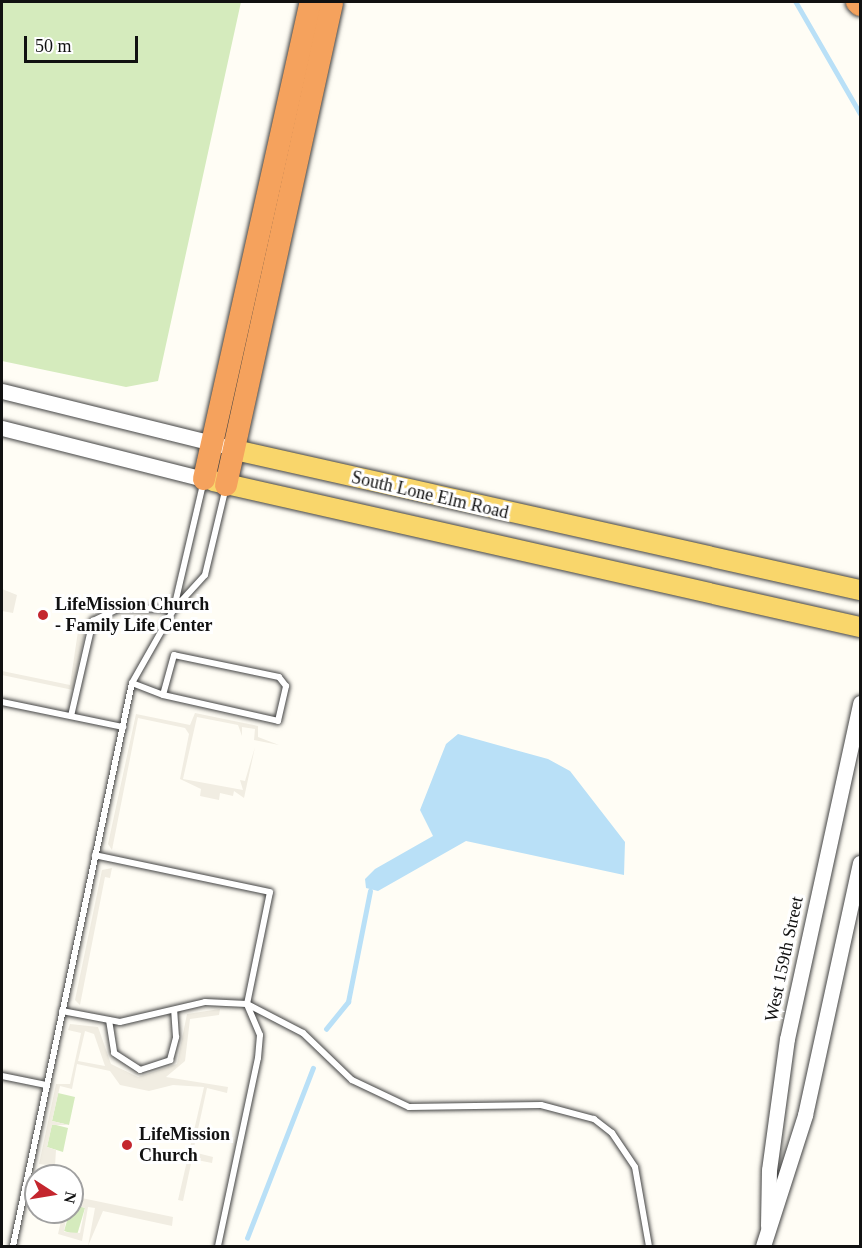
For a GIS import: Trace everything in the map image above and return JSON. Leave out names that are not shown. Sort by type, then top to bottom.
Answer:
[{"type":"highway","points":[[204,479],[214,443],[311,2]]},
{"type":"highway","points":[[226,485],[236,450],[332,2]]},
{"type":"highway","points":[[857,2],[861,5]]},
{"type":"main road","name":"South Lone Elm Road","points":[[236,450],[861,590]]},
{"type":"main road","name":"South Lone Elm Road","points":[[204,479],[861,627]]},
{"type":"street","name":"South Lone Elm Road","points":[[2,391],[236,450]]},
{"type":"street","name":"South Lone Elm Road","points":[[2,428],[204,479]]},
{"type":"street","name":"West 159th Street","points":[[768,1226],[769,1170],[787,1039],[861,703]]},
{"type":"street","name":"West 159th Street","points":[[763,1246],[808,1104],[861,862]]},
{"type":"lane","points":[[174,609],[204,479]]},
{"type":"lane","points":[[13,1246],[132,683],[174,609],[205,575],[226,485]]},
{"type":"lane","points":[[71,717],[93,621],[120,608],[174,609]]},
{"type":"lane","points":[[132,683],[163,695],[278,721],[286,686],[279,677],[174,655],[163,695]]},
{"type":"lane","points":[[2,702],[123,727]]},
{"type":"lane","points":[[95,855],[270,892],[247,1004],[260,1035],[258,1058],[218,1246]]},
{"type":"lane","points":[[62,1011],[109,1020],[137,1020],[222,999],[247,1004],[303,1033],[352,1080],[409,1107],[541,1104],[594,1119],[612,1133],[635,1167],[649,1246]]},
{"type":"lane","points":[[109,1020],[114,1053],[140,1070],[170,1060],[176,1037],[174,1010]]},
{"type":"lane","points":[[2,1076],[46,1085]]},
{"type":"green space","points":[[2,2],[241,2],[158,381],[126,387],[2,361]]},
{"type":"green space","points":[[58,1093],[75,1097],[69,1125],[52,1121]]},
{"type":"green space","points":[[52,1124],[68,1128],[63,1152],[47,1147]]},
{"type":"green space","points":[[66,1224],[80,1224],[77,1235],[64,1231]]},
{"type":"shaded area","points":[[2,589],[17,595],[13,613],[2,611]]},
{"type":"shaded area","points":[[78,631],[85,632],[73,690],[2,675],[2,671],[70,685]]},
{"type":"shaded area","points":[[195,713],[258,726],[258,737],[279,745],[254,740],[255,729],[242,727],[242,736],[238,725],[197,717],[183,779],[243,790],[240,780],[245,781],[255,747],[244,798],[234,791],[233,796],[220,793],[219,800],[200,796],[201,789],[180,779],[189,734],[185,728],[138,718],[112,850],[108,844],[136,714],[190,725]]},
{"type":"shaded area","points":[[112,868],[110,878],[105,877],[80,1005],[75,1000],[102,870]]},
{"type":"shaded area","points":[[220,1009],[219,1015],[190,1019],[185,1061],[166,1077],[228,1087],[227,1093],[207,1088],[193,1152],[213,1157],[212,1163],[192,1159],[183,1201],[178,1200],[204,1087],[173,1085],[149,1091],[120,1085],[110,1071],[77,1064],[72,1089],[60,1086],[52,1121],[69,1125],[52,1125],[47,1147],[56,1150],[55,1164],[39,1164],[56,1084],[70,1084],[81,1033],[68,1030],[70,1024],[98,1027],[111,1064],[138,1077],[177,1064],[187,1014]],"holes":[[[85,1031],[94,1034],[105,1066],[78,1061]]]},
{"type":"shaded area","points":[[84,1198],[173,1217],[172,1226],[103,1211],[88,1246],[95,1208],[88,1207],[82,1241],[58,1234],[60,1224],[65,1224],[64,1232],[80,1233],[82,1224],[84,1224]]},
{"type":"water","points":[[458,734],[548,759],[570,771],[625,842],[624,875],[466,841],[378,891],[366,888],[365,879],[375,869],[433,836],[420,810],[446,744]]},
{"type":"waterway","points":[[796,2],[860,113]]},
{"type":"waterway","points":[[326,1029],[348,1002],[370,891]]},
{"type":"waterway","points":[[247,1238],[313,1068]]},
{"type":"place","name":"LifeMission Church - Family Life Center","points":[[43,615]]},
{"type":"place","name":"LifeMission Church","points":[[127,1145]]}]
